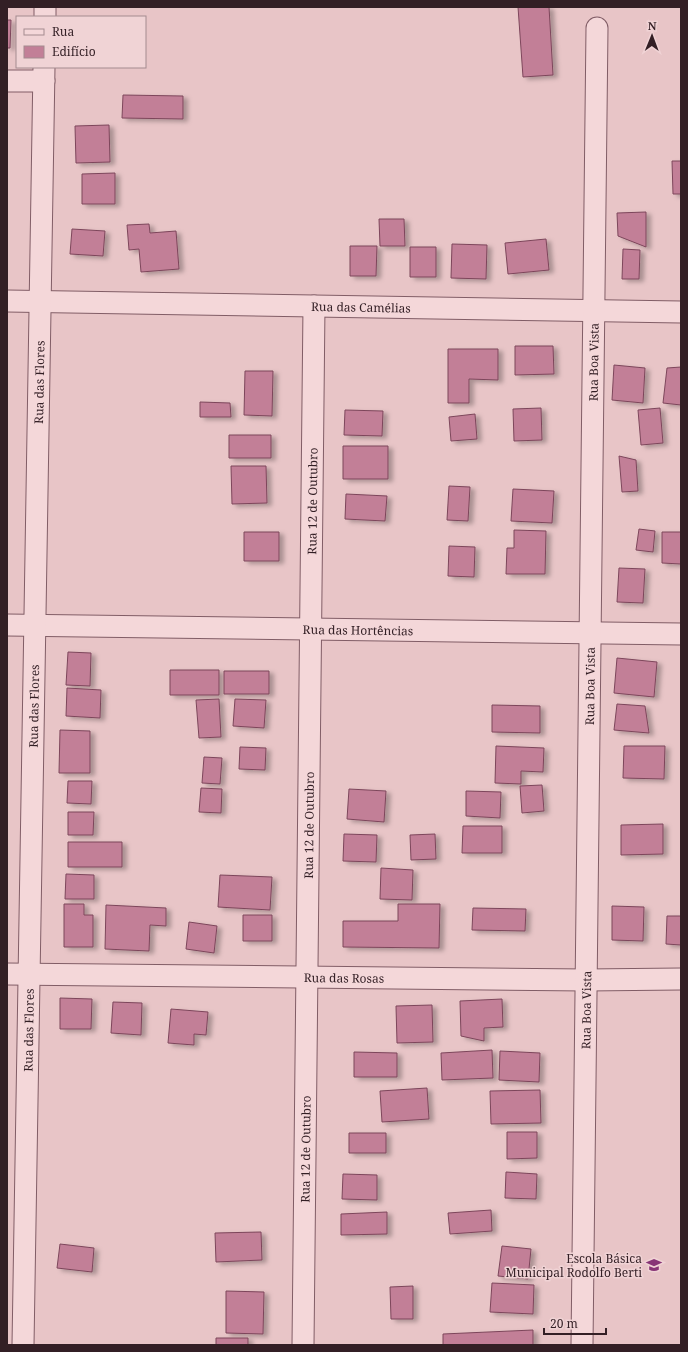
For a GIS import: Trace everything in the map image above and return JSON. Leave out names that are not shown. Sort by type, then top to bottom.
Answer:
[{"type":"street","name":"Rua Boa Vista","points":[[582,1345],[596,28]]},
{"type":"street","points":[[7,81],[44,74]]},
{"type":"street","name":"Rua das Flores","points":[[23,1345],[44,74]]},
{"type":"street","name":"Rua das Camélias","points":[[7,301],[681,312]]},
{"type":"street","name":"Rua 12 de Outubro","points":[[303,1345],[314,306]]},
{"type":"street","name":"Rua das Hortências","points":[[7,625],[681,634]]},
{"type":"street","name":"Rua das Rosas","points":[[7,974],[586,980],[681,979]]},
{"type":"building","points":[[518,7],[549,7],[553,75],[523,77]]},
{"type":"building","points":[[7,20],[11,20],[10,48],[7,48]]},
{"type":"building","points":[[123,95],[183,96],[183,119],[122,118]]},
{"type":"building","points":[[109,125],[110,162],[76,163],[75,126]]},
{"type":"building","points":[[672,161],[681,161],[681,194],[673,194]]},
{"type":"building","points":[[115,173],[115,204],[82,204],[82,174]]},
{"type":"building","points":[[646,212],[646,247],[618,236],[617,213]]},
{"type":"building","points":[[379,219],[404,219],[405,246],[380,246]]},
{"type":"building","points":[[149,224],[150,233],[176,231],[179,269],[141,272],[139,249],[129,250],[127,225]]},
{"type":"building","points":[[72,229],[105,231],[103,256],[70,254]]},
{"type":"building","points":[[546,239],[549,270],[508,274],[505,243]]},
{"type":"building","points":[[452,244],[487,245],[486,279],[451,278]]},
{"type":"building","points":[[350,246],[377,246],[376,276],[350,276]]},
{"type":"building","points":[[410,247],[436,247],[436,277],[410,277]]},
{"type":"building","points":[[623,249],[640,250],[639,279],[622,279]]},
{"type":"building","points":[[515,346],[553,346],[554,374],[515,375]]},
{"type":"building","points":[[448,349],[498,349],[498,380],[469,379],[469,403],[448,403]]},
{"type":"building","points":[[614,365],[645,368],[643,403],[612,400]]},
{"type":"building","points":[[681,367],[681,405],[663,403],[667,368]]},
{"type":"building","points":[[245,371],[273,371],[272,416],[244,415]]},
{"type":"building","points":[[200,402],[230,403],[231,417],[200,417]]},
{"type":"building","points":[[541,408],[542,440],[514,441],[513,409]]},
{"type":"building","points":[[660,408],[663,443],[641,445],[638,410]]},
{"type":"building","points":[[345,410],[383,411],[382,436],[344,435]]},
{"type":"building","points":[[475,414],[477,439],[451,441],[449,417]]},
{"type":"building","points":[[229,435],[271,435],[271,458],[229,458]]},
{"type":"building","points":[[343,446],[388,446],[388,479],[343,479]]},
{"type":"building","points":[[619,456],[636,460],[638,491],[622,492]]},
{"type":"building","points":[[231,466],[266,466],[267,503],[232,504]]},
{"type":"building","points":[[449,486],[470,487],[468,521],[447,520]]},
{"type":"building","points":[[513,489],[554,491],[552,523],[511,521]]},
{"type":"building","points":[[346,494],[387,496],[385,521],[345,519]]},
{"type":"building","points":[[639,529],[655,531],[653,552],[636,550]]},
{"type":"building","points":[[514,530],[546,531],[545,574],[506,574],[507,548],[514,548]]},
{"type":"building","points":[[244,532],[279,532],[279,561],[244,561]]},
{"type":"building","points":[[662,532],[681,532],[681,564],[662,563]]},
{"type":"building","points":[[449,546],[475,547],[474,577],[448,576]]},
{"type":"building","points":[[619,568],[645,569],[643,603],[617,602]]},
{"type":"building","points":[[68,652],[91,653],[90,686],[66,685]]},
{"type":"building","points":[[617,658],[657,662],[654,697],[614,693]]},
{"type":"building","points":[[170,670],[219,670],[219,695],[170,695]]},
{"type":"building","points":[[224,671],[269,671],[269,694],[224,694]]},
{"type":"building","points":[[67,688],[101,690],[100,718],[66,716]]},
{"type":"building","points":[[219,699],[221,737],[199,738],[196,700]]},
{"type":"building","points":[[235,699],[266,700],[264,728],[233,726]]},
{"type":"building","points":[[617,704],[645,706],[649,733],[614,730]]},
{"type":"building","points":[[492,705],[540,706],[540,733],[492,732]]},
{"type":"building","points":[[60,730],[90,731],[90,773],[59,773]]},
{"type":"building","points":[[496,746],[544,748],[543,772],[521,771],[521,784],[495,783]]},
{"type":"building","points":[[624,746],[665,746],[664,779],[623,778]]},
{"type":"building","points":[[240,747],[266,748],[265,770],[239,769]]},
{"type":"building","points":[[204,757],[222,758],[220,784],[202,783]]},
{"type":"building","points":[[68,781],[92,781],[91,804],[67,803]]},
{"type":"building","points":[[542,785],[544,811],[522,813],[520,786]]},
{"type":"building","points":[[201,788],[222,789],[221,813],[199,812]]},
{"type":"building","points":[[349,789],[386,791],[384,822],[347,819]]},
{"type":"building","points":[[466,791],[501,792],[500,818],[466,816]]},
{"type":"building","points":[[68,812],[94,812],[93,835],[68,835]]},
{"type":"building","points":[[663,824],[663,854],[621,855],[621,825]]},
{"type":"building","points":[[463,826],[502,826],[502,853],[462,853]]},
{"type":"building","points":[[344,834],[377,835],[376,862],[343,861]]},
{"type":"building","points":[[435,834],[436,859],[411,860],[410,835]]},
{"type":"building","points":[[68,842],[122,842],[122,867],[68,867]]},
{"type":"building","points":[[381,868],[413,870],[412,900],[380,899]]},
{"type":"building","points":[[66,874],[94,875],[94,899],[65,899]]},
{"type":"building","points":[[220,875],[272,877],[270,910],[218,907]]},
{"type":"building","points":[[64,904],[84,904],[84,915],[93,915],[93,947],[64,947]]},
{"type":"building","points":[[398,904],[440,904],[439,948],[343,947],[343,921],[398,921]]},
{"type":"building","points":[[106,905],[166,908],[166,926],[150,925],[149,951],[105,949]]},
{"type":"building","points":[[612,906],[644,907],[643,941],[612,940]]},
{"type":"building","points":[[473,908],[526,909],[525,931],[472,930]]},
{"type":"building","points":[[243,915],[272,915],[272,941],[243,941]]},
{"type":"building","points":[[667,916],[681,916],[681,945],[666,944]]},
{"type":"building","points":[[189,922],[217,926],[214,953],[186,949]]},
{"type":"building","points":[[60,998],[92,999],[91,1029],[60,1029]]},
{"type":"building","points":[[502,999],[503,1027],[484,1028],[484,1041],[461,1036],[460,1001]]},
{"type":"building","points":[[113,1002],[142,1003],[141,1035],[111,1033]]},
{"type":"building","points":[[432,1005],[433,1042],[397,1043],[396,1006]]},
{"type":"building","points":[[171,1009],[208,1012],[206,1035],[194,1034],[194,1045],[168,1043]]},
{"type":"building","points":[[492,1050],[493,1078],[442,1080],[441,1053]]},
{"type":"building","points":[[500,1051],[540,1053],[539,1082],[499,1080]]},
{"type":"building","points":[[354,1052],[397,1053],[397,1077],[354,1077]]},
{"type":"building","points":[[427,1088],[429,1119],[382,1122],[380,1091]]},
{"type":"building","points":[[540,1090],[541,1123],[491,1124],[490,1091]]},
{"type":"building","points":[[507,1132],[537,1132],[537,1158],[507,1159]]},
{"type":"building","points":[[349,1133],[386,1133],[386,1153],[349,1153]]},
{"type":"building","points":[[506,1172],[537,1174],[536,1199],[505,1198]]},
{"type":"building","points":[[343,1174],[377,1175],[377,1200],[342,1199]]},
{"type":"building","points":[[491,1210],[492,1231],[450,1234],[448,1213]]},
{"type":"building","points":[[387,1212],[387,1234],[341,1235],[341,1214]]},
{"type":"building","points":[[261,1232],[262,1260],[216,1262],[215,1233]]},
{"type":"building","points":[[60,1244],[94,1248],[92,1272],[57,1268]]},
{"type":"building","points":[[502,1246],[531,1249],[528,1279],[498,1276]]},
{"type":"building","points":[[492,1283],[534,1285],[533,1314],[490,1312]]},
{"type":"building","points":[[413,1286],[413,1319],[391,1319],[390,1287]]},
{"type":"building","points":[[226,1291],[264,1292],[263,1334],[226,1333]]},
{"type":"building","points":[[533,1330],[533,1345],[443,1345],[443,1334]]},
{"type":"building","points":[[216,1338],[248,1338],[248,1345],[216,1345]]},
{"type":"place","name":"Escola Básica Municipal Rodolfo Berti","points":[[654,1265]]}]
